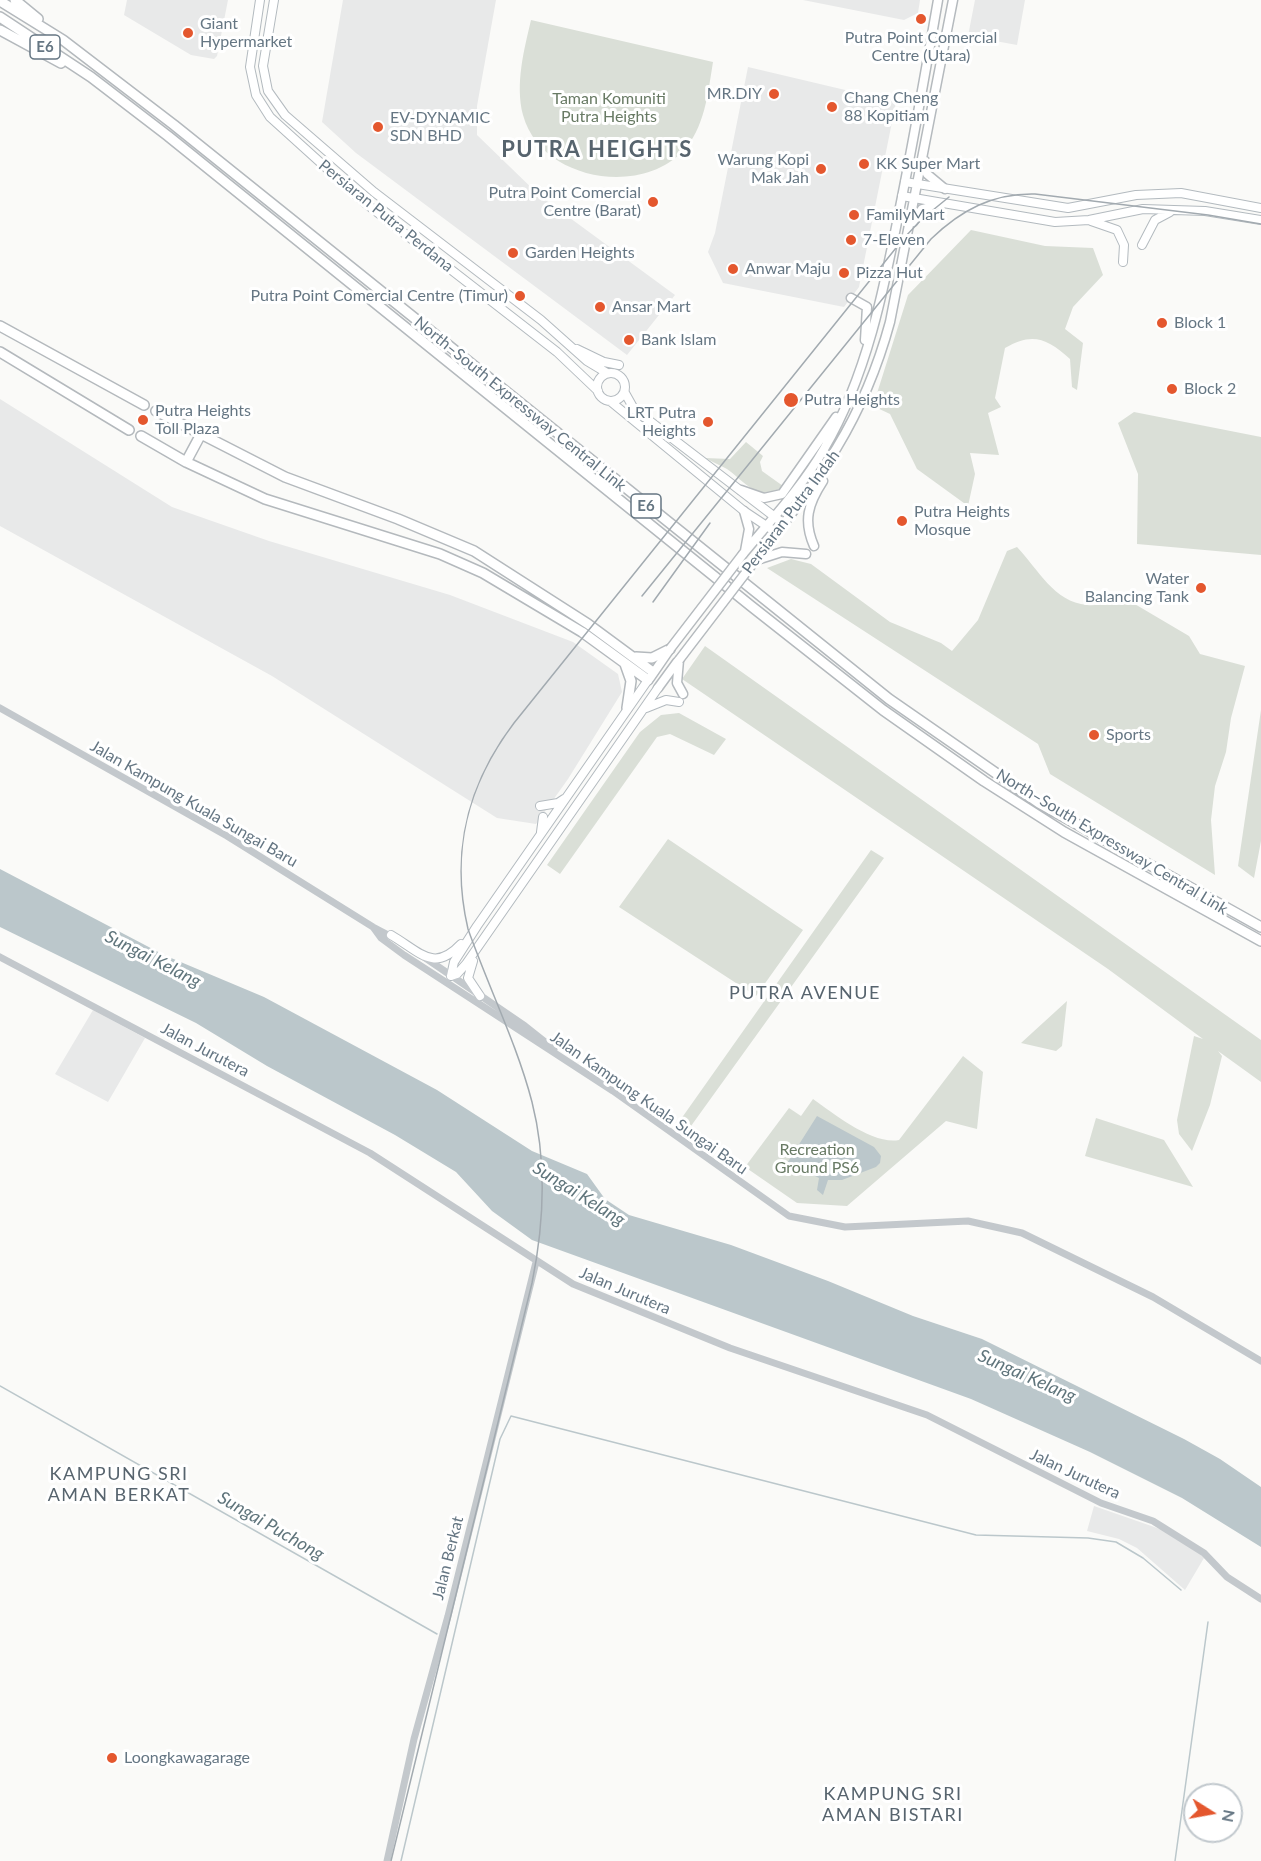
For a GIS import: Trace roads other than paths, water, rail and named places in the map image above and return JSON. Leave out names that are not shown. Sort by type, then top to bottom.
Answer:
[{"type":"highway","points":[[15,0],[63,40]]},
{"type":"highway","name":"North–South Expressway Central Link","points":[[0,1],[63,40],[174,125],[889,699],[1040,803],[1261,927]]},
{"type":"highway","name":"North–South Expressway Central Link","points":[[0,16],[91,77],[884,710],[984,781],[1064,832],[1261,941]]},
{"type":"highway","points":[[0,30],[34,50],[91,77]]},
{"type":"highway","points":[[0,326],[144,405]]},
{"type":"highway","points":[[0,352],[129,430]]},
{"type":"highway","points":[[156,411],[285,477],[398,519],[474,551],[520,578],[629,654],[650,676]]},
{"type":"highway","points":[[186,462],[201,434]]},
{"type":"highway","points":[[141,436],[186,462],[265,499],[440,554],[483,573],[573,627],[625,664],[650,676]]},
{"type":"highway","points":[[629,654],[646,659],[660,656],[670,649]]},
{"type":"highway","points":[[625,664],[631,681],[627,708]]},
{"type":"main road","name":"Persiaran Putra Perdana","points":[[260,0],[250,67],[256,95],[270,117],[364,202],[557,352],[597,391]]},
{"type":"main road","name":"Persiaran Putra Perdana","points":[[274,0],[263,66],[268,91],[285,115],[374,192],[587,361],[607,373]]},
{"type":"main road","name":"Persiaran Putra Indah","points":[[650,676],[824,450],[844,408],[862,362],[882,295],[938,0]]},
{"type":"main road","name":"Persiaran Putra Indah","points":[[658,688],[823,473],[846,436],[865,398],[883,349],[909,229],[953,0]]},
{"type":"main road","points":[[924,154],[927,174],[945,189]]},
{"type":"main road","points":[[905,182],[1068,208],[1132,196],[1180,193],[1261,206]]},
{"type":"main road","points":[[902,196],[1034,220],[1089,220],[1139,210],[1205,212],[1261,220]]},
{"type":"main road","points":[[1132,196],[1139,210]]},
{"type":"main road","points":[[909,229],[922,209],[941,204]]},
{"type":"main road","points":[[1142,245],[1155,220],[1160,215],[1175,211]]},
{"type":"main road","points":[[1089,220],[1117,230],[1124,245],[1123,262]]},
{"type":"main road","points":[[851,297],[864,303],[868,310],[862,362]]},
{"type":"main road","points":[[570,346],[604,362],[619,365]]},
{"type":"main road","points":[[777,533],[744,511],[610,401],[604,399],[597,391],[598,381],[607,373],[615,373],[623,378],[625,393],[634,409],[784,524]]},
{"type":"main road","points":[[610,401],[619,399],[625,393]]},
{"type":"main road","points":[[741,490],[764,498],[774,498],[782,494],[844,408]]},
{"type":"main road","points":[[814,546],[808,533],[807,512],[810,502],[837,461],[846,436]]},
{"type":"main road","points":[[744,511],[749,534],[744,554]]},
{"type":"main road","points":[[754,562],[782,552],[806,554]]},
{"type":"main road","points":[[636,717],[652,704],[681,698],[677,683],[679,660]]},
{"type":"main road","points":[[451,976],[454,962],[477,926],[650,676]]},
{"type":"main road","points":[[451,976],[466,964],[658,688]]},
{"type":"main road","points":[[540,806],[558,803],[569,795]]},
{"type":"main road","points":[[553,818],[569,814]]},
{"type":"main road","points":[[539,839],[543,817]]},
{"type":"main road","points":[[553,818],[554,836]]},
{"type":"main road","points":[[391,935],[434,959],[440,960],[452,954],[477,926]]},
{"type":"main road","points":[[480,996],[472,986],[468,972],[489,930]]},
{"type":"street","name":"Jalan Kampung Kuala Sungai Baru","points":[[0,708],[227,836],[373,927],[391,935],[525,1026],[567,1061]]},
{"type":"street","name":"Jalan Kampung Kuala Sungai Baru","points":[[373,927],[381,939],[567,1061],[789,1216],[844,1227],[956,1220],[1003,1227],[1022,1233],[1153,1297],[1261,1361]]},
{"type":"street","points":[[395,948],[436,972],[451,976],[460,989],[490,1008],[498,1017]]},
{"type":"street","name":"Jalan Jurutera","points":[[0,957],[370,1153],[536,1262],[602,1298],[730,1348],[927,1416],[1101,1503],[1154,1521],[1204,1553],[1227,1577],[1261,1599]]},
{"type":"street","name":"Jalan Berkat","points":[[387,1861],[414,1738],[448,1616],[536,1262]]},
{"type":"water","name":"Sungai Kelang","points":[[0,869],[164,955],[264,997],[437,1090],[532,1151],[587,1174],[605,1199],[629,1215],[731,1245],[913,1316],[982,1339],[1184,1439],[1220,1459],[1261,1487],[1261,1547],[1182,1498],[1090,1452],[971,1399],[532,1240],[492,1211],[456,1172],[395,1135],[267,1066],[196,1023],[0,927]]},
{"type":"water","points":[[817,1116],[874,1147],[881,1156],[880,1163],[876,1167],[842,1180],[828,1180],[823,1195],[817,1190],[819,1178],[795,1166],[788,1171],[784,1168]]},
{"type":"waterway","name":"Sungai Puchong","points":[[0,1386],[437,1634]]},
{"type":"waterway","points":[[401,1861],[500,1439],[511,1416],[976,1535],[1088,1538],[1116,1542],[1143,1558],[1181,1590]]},
{"type":"waterway","points":[[1175,1861],[1208,1622]]},
{"type":"tram line","points":[[642,596],[931,239],[966,212],[992,200],[1020,194],[1035,194],[1208,215],[1261,224]]},
{"type":"tram line","points":[[391,1861],[532,1283],[541,1215],[542,1170],[532,1102],[526,1080],[468,929],[463,901],[462,846],[474,795],[484,771],[514,723],[904,238],[922,219],[949,197]]},
{"type":"tram line","points":[[653,602],[710,523]]},
{"type":"place","name":"Putra Point Comercial Centre (Utara)","points":[[921,19]]},
{"type":"place","name":"Giant Hypermarket","points":[[188,33]]},
{"type":"place","name":"MR.DIY","points":[[774,94]]},
{"type":"place","name":"Chang Cheng 88 Kopitiam","points":[[832,107]]},
{"type":"place","name":"EV-DYNAMIC SDN BHD","points":[[378,127]]},
{"type":"place","name":"KK Super Mart","points":[[864,164]]},
{"type":"place","name":"Warung Kopi Mak Jah","points":[[821,169]]},
{"type":"place","name":"Putra Point Comercial Centre (Barat)","points":[[653,202]]},
{"type":"place","name":"FamilyMart","points":[[854,215]]},
{"type":"place","name":"7-Eleven","points":[[851,240]]},
{"type":"place","name":"Garden Heights","points":[[513,253]]},
{"type":"place","name":"Anwar Maju","points":[[733,269]]},
{"type":"place","name":"Pizza Hut","points":[[844,273]]},
{"type":"place","name":"Putra Point Comercial Centre (Timur)","points":[[520,296]]},
{"type":"place","name":"Ansar Mart","points":[[600,307]]},
{"type":"place","name":"Block 1","points":[[1162,323]]},
{"type":"place","name":"Bank Islam","points":[[629,340]]},
{"type":"place","name":"Block 2","points":[[1172,389]]},
{"type":"place","name":"Putra Heights","points":[[791,400]]},
{"type":"place","name":"Putra Heights Toll Plaza","points":[[143,420]]},
{"type":"place","name":"LRT Putra Heights","points":[[708,422]]},
{"type":"place","name":"Putra Heights Mosque","points":[[902,521]]},
{"type":"place","name":"Water Balancing Tank","points":[[1201,588]]},
{"type":"place","name":"Sports","points":[[1094,735]]},
{"type":"place","name":"Loongkawagarage","points":[[112,1758]]},
{"type":"district","name":"PUTRA HEIGHTS","points":[[597,150]]},
{"type":"district","name":"PUTRA AVENUE","points":[[805,993]]},
{"type":"district","name":"KAMPUNG SRI AMAN BERKAT","points":[[119,1484]]},
{"type":"district","name":"KAMPUNG SRI AMAN BISTARI","points":[[893,1804]]},
{"type":"park label","name":"Taman Komuniti Putra Heights","points":[[609,108]]},
{"type":"park label","name":"Recreation Ground PS6","points":[[817,1159]]}]
